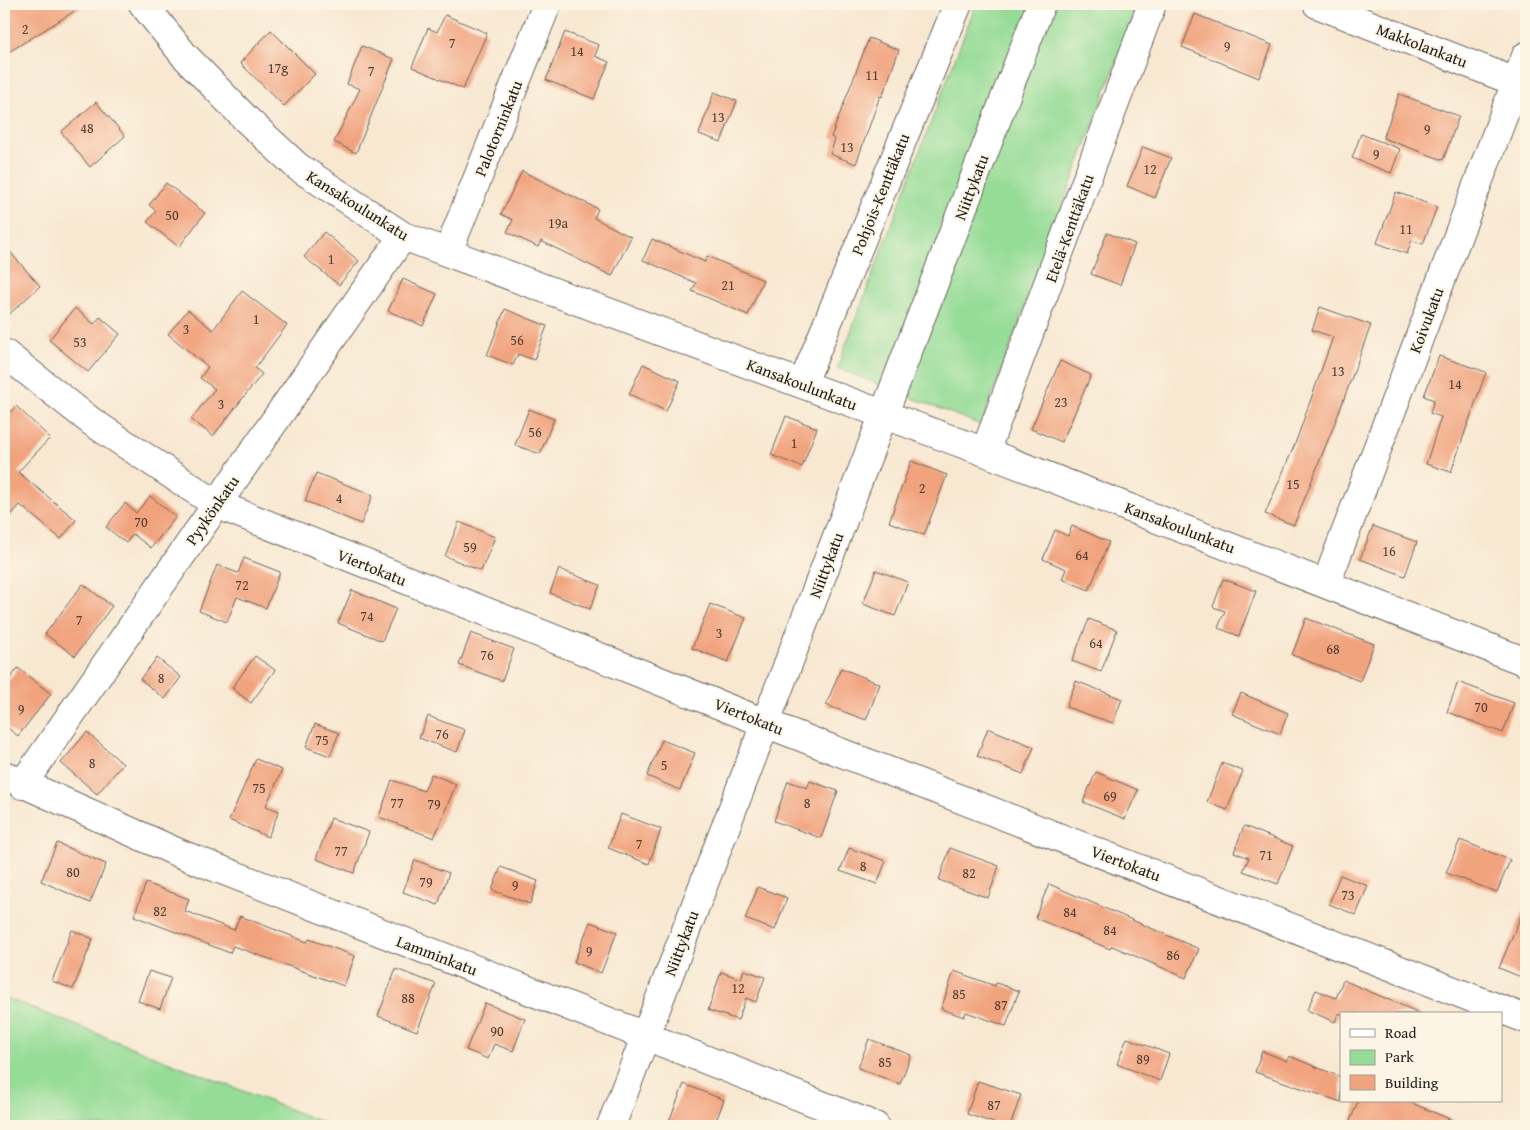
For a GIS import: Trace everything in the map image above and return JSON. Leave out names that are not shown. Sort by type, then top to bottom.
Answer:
[{"type":"street","name":"Kansakoulunkatu","points":[[143,4],[184,54],[247,120],[298,167],[403,236],[985,452],[1526,662]]},
{"type":"street","name":"Palotorninkatu","points":[[448,252],[547,4]]},
{"type":"street","name":"Pohjois-Kenttäkatu","points":[[803,383],[958,4]]},
{"type":"street","name":"Niittykatu","points":[[611,1126],[1041,4]]},
{"type":"street","name":"Etelä-Kenttäkatu","points":[[985,452],[1152,4]]},
{"type":"street","name":"Makkolankatu","points":[[1317,4],[1521,84]]},
{"type":"street","name":"Koivukatu","points":[[1326,584],[1521,84],[1526,56]]},
{"type":"street","name":"Pyykönkatu","points":[[13,780],[216,504],[403,236]]},
{"type":"street","name":"Viertokatu","points":[[4,353],[92,422],[216,504],[765,723],[1526,1019]]},
{"type":"street","name":"Lamminkatu","points":[[13,780],[181,854],[875,1126]]},
{"type":"green space","points":[[976,4],[1138,4],[981,425],[837,368]]},
{"type":"green space","points":[[4,997],[332,1126],[4,1126]]},
{"type":"building","points":[[4,4],[86,4],[4,55]]},
{"type":"building","points":[[1195,14],[1272,45],[1259,78],[1182,47]]},
{"type":"building","points":[[445,15],[487,33],[463,89],[412,67],[428,28],[437,32]]},
{"type":"building","points":[[271,30],[315,74],[284,106],[240,63]]},
{"type":"building","points":[[565,32],[599,45],[595,56],[609,62],[594,99],[546,80]]},
{"type":"building","points":[[869,38],[899,50],[882,97],[880,96],[856,164],[830,154],[835,139],[831,137]]},
{"type":"building","points":[[362,46],[394,59],[356,153],[334,142],[360,89],[347,84]]},
{"type":"building","points":[[714,92],[737,101],[721,142],[699,134]]},
{"type":"building","points":[[1399,94],[1459,116],[1443,160],[1383,138]]},
{"type":"building","points":[[96,102],[125,136],[90,167],[61,132]]},
{"type":"building","points":[[1361,134],[1400,149],[1391,173],[1352,158]]},
{"type":"building","points":[[1143,147],[1171,158],[1155,198],[1127,186]]},
{"type":"building","points":[[522,171],[598,209],[594,218],[631,237],[612,276],[541,241],[538,247],[507,232],[513,220],[501,214]]},
{"type":"building","points":[[166,183],[205,213],[179,247],[147,222],[156,211],[149,205]]},
{"type":"building","points":[[1396,192],[1437,207],[1423,244],[1412,240],[1407,254],[1377,243]]},
{"type":"building","points":[[324,232],[359,261],[339,285],[304,257]]},
{"type":"building","points":[[1107,233],[1135,244],[1120,285],[1091,274]]},
{"type":"building","points":[[652,239],[705,262],[707,256],[763,280],[748,315],[692,291],[696,283],[643,260]]},
{"type":"building","points":[[4,245],[40,286],[4,319]]},
{"type":"building","points":[[403,279],[437,294],[423,326],[388,311]]},
{"type":"building","points":[[242,291],[287,325],[255,368],[262,374],[213,436],[191,419],[215,389],[200,378],[208,367],[168,334],[188,310],[213,330]]},
{"type":"building","points":[[1320,307],[1371,325],[1338,415],[1294,525],[1265,514],[1295,444],[1333,337],[1312,330]]},
{"type":"building","points":[[75,308],[94,324],[100,317],[120,334],[88,372],[49,340]]},
{"type":"building","points":[[505,309],[547,326],[534,360],[518,354],[513,365],[487,355]]},
{"type":"building","points":[[1439,356],[1486,372],[1451,472],[1426,464],[1441,417],[1430,413],[1434,400],[1424,396]]},
{"type":"building","points":[[1060,361],[1091,375],[1062,442],[1031,429]]},
{"type":"building","points":[[643,364],[680,381],[666,411],[629,394]]},
{"type":"building","points":[[16,406],[50,438],[18,472],[76,520],[61,539],[20,505],[4,523],[4,419]]},
{"type":"building","points":[[529,409],[554,419],[540,454],[515,445]]},
{"type":"building","points":[[786,416],[817,428],[802,467],[771,455]]},
{"type":"building","points":[[911,461],[947,475],[924,535],[889,522]]},
{"type":"building","points":[[316,473],[373,495],[361,524],[305,501]]},
{"type":"building","points":[[150,496],[176,517],[151,548],[133,534],[126,543],[106,527],[125,503],[136,513]]},
{"type":"building","points":[[459,522],[495,537],[481,571],[445,556]]},
{"type":"building","points":[[1072,526],[1109,542],[1089,590],[1062,579],[1066,569],[1043,559],[1055,530],[1068,536]]},
{"type":"building","points":[[1373,526],[1417,542],[1405,576],[1360,559]]},
{"type":"building","points":[[244,558],[280,572],[266,608],[237,597],[227,622],[199,611],[217,565],[238,573]]},
{"type":"building","points":[[559,569],[600,585],[590,609],[550,593]]},
{"type":"building","points":[[876,570],[908,582],[895,616],[863,604]]},
{"type":"building","points":[[1223,579],[1256,591],[1239,636],[1218,628],[1225,611],[1213,607]]},
{"type":"building","points":[[83,584],[112,606],[75,656],[45,634]]},
{"type":"building","points":[[352,590],[396,609],[382,641],[338,623]]},
{"type":"building","points":[[710,604],[746,618],[728,662],[692,648]]},
{"type":"building","points":[[1306,618],[1374,644],[1360,681],[1292,655]]},
{"type":"building","points":[[1089,619],[1117,630],[1101,672],[1072,661]]},
{"type":"building","points":[[471,633],[514,649],[502,681],[459,665]]},
{"type":"building","points":[[255,656],[275,670],[251,703],[232,688]]},
{"type":"building","points":[[157,658],[181,677],[165,699],[140,679]]},
{"type":"building","points":[[18,668],[51,694],[18,736],[4,725],[4,687]]},
{"type":"building","points":[[841,668],[880,684],[866,720],[826,705]]},
{"type":"building","points":[[1076,681],[1122,699],[1113,723],[1066,707]]},
{"type":"building","points":[[1458,682],[1514,703],[1503,733],[1447,712]]},
{"type":"building","points":[[1241,693],[1288,713],[1280,734],[1232,714]]},
{"type":"building","points":[[428,716],[465,730],[457,752],[419,738]]},
{"type":"building","points":[[315,724],[339,733],[330,756],[306,747]]},
{"type":"building","points":[[988,728],[1034,747],[1023,774],[977,756]]},
{"type":"building","points":[[87,732],[123,764],[97,794],[61,763]]},
{"type":"building","points":[[662,740],[695,753],[680,790],[647,776]]},
{"type":"building","points":[[256,759],[282,770],[266,806],[279,811],[268,837],[229,820]]},
{"type":"building","points":[[1222,763],[1243,771],[1227,810],[1207,802]]},
{"type":"building","points":[[1096,772],[1138,790],[1125,819],[1083,802]]},
{"type":"building","points":[[431,774],[456,784],[434,838],[379,817],[392,780],[424,791]]},
{"type":"building","points":[[788,781],[807,788],[810,781],[838,791],[821,838],[774,821]]},
{"type":"building","points":[[621,814],[661,829],[649,864],[608,848]]},
{"type":"building","points":[[331,818],[369,832],[354,873],[316,859]]},
{"type":"building","points":[[1244,826],[1293,846],[1278,884],[1243,871],[1249,858],[1234,852]]},
{"type":"building","points":[[1460,840],[1510,860],[1497,892],[1446,873]]},
{"type":"building","points":[[57,843],[106,864],[90,903],[41,881]]},
{"type":"building","points":[[849,848],[886,861],[877,884],[840,871]]},
{"type":"building","points":[[950,848],[999,866],[988,898],[939,880]]},
{"type":"building","points":[[415,860],[449,873],[438,905],[403,892]]},
{"type":"building","points":[[501,867],[538,881],[530,904],[492,890]]},
{"type":"building","points":[[1340,875],[1368,886],[1356,915],[1329,904]]},
{"type":"building","points":[[146,883],[189,899],[185,911],[234,930],[240,916],[307,942],[309,939],[355,956],[344,986],[233,946],[230,953],[134,916]]},
{"type":"building","points":[[1049,884],[1199,949],[1186,978],[1112,946],[1110,949],[1035,918]]},
{"type":"building","points":[[758,887],[787,898],[775,930],[745,919]]},
{"type":"building","points":[[1526,904],[1526,979],[1499,968]]},
{"type":"building","points":[[590,922],[617,932],[601,973],[574,962]]},
{"type":"building","points":[[72,930],[93,939],[73,989],[52,981]]},
{"type":"building","points":[[396,969],[436,984],[417,1031],[378,1016]]},
{"type":"building","points":[[744,970],[765,977],[756,1002],[746,998],[738,1020],[708,1010],[721,972],[741,979]]},
{"type":"building","points":[[149,971],[171,978],[160,1009],[138,1001]]},
{"type":"building","points":[[954,971],[995,986],[996,983],[1019,991],[1006,1026],[966,1012],[964,1017],[941,1009]]},
{"type":"building","points":[[1343,980],[1417,1012],[1340,1012],[1335,1022],[1307,1010],[1316,990],[1336,998]]},
{"type":"building","points":[[485,1003],[525,1019],[513,1051],[494,1044],[488,1059],[466,1050]]},
{"type":"building","points":[[1127,1038],[1169,1054],[1160,1081],[1117,1064]]},
{"type":"building","points":[[869,1039],[911,1055],[900,1084],[858,1068]]},
{"type":"building","points":[[1262,1051],[1287,1061],[1289,1056],[1340,1077],[1340,1102],[1255,1072]]},
{"type":"building","points":[[978,1081],[1021,1095],[1010,1126],[1003,1126],[967,1114]]},
{"type":"building","points":[[684,1084],[724,1100],[714,1126],[667,1126]]},
{"type":"building","points":[[1358,1102],[1409,1102],[1466,1126],[1348,1126]]}]
